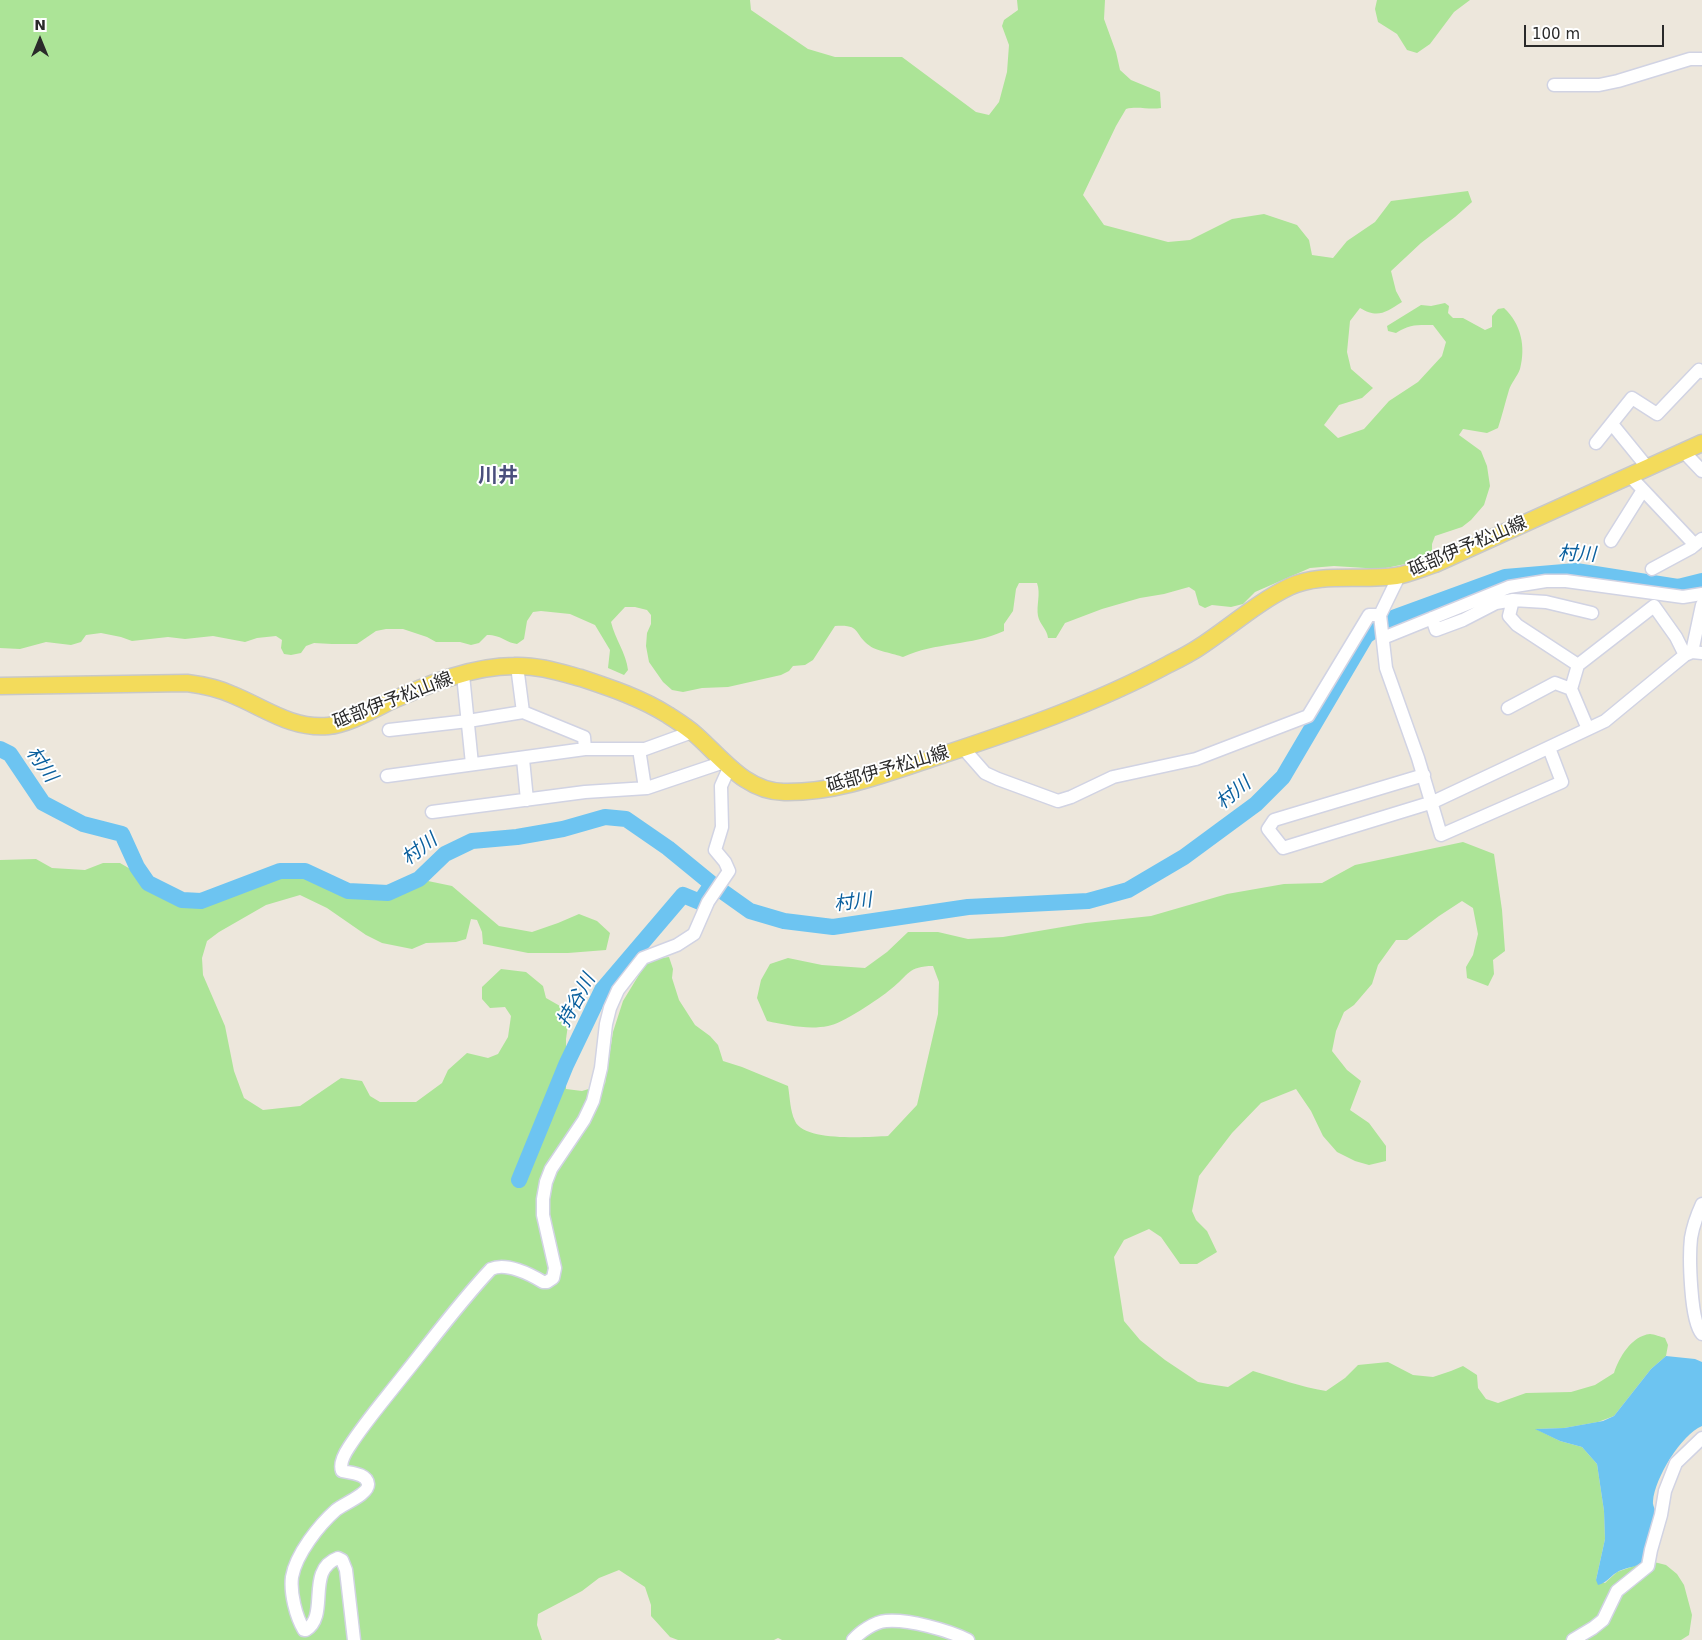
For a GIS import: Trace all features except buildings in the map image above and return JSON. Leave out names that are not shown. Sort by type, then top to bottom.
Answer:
[{"type":"main road","name":"砥部伊予松山線","points":[[0,686],[196,684],[235,695],[284,720],[300,725],[330,726],[345,722],[431,684],[463,675],[504,666],[551,670],[631,695],[668,715],[692,732],[726,765],[753,785],[781,793],[819,790],[859,782],[963,748],[1124,688],[1199,647],[1266,600],[1292,585],[1320,579],[1399,576],[1443,560],[1702,443]]},
{"type":"street","points":[[1554,85],[1599,84],[1618,81],[1690,59],[1702,59]]},
{"type":"street","points":[[1596,443],[1632,398],[1657,414],[1699,370],[1702,372]]},
{"type":"street","points":[[1612,424],[1647,467]]},
{"type":"street","points":[[1683,451],[1702,471]]},
{"type":"street","points":[[1629,475],[1698,542],[1652,569]]},
{"type":"street","points":[[1611,541],[1643,490]]},
{"type":"street","points":[[1399,576],[1380,615],[1386,668],[1424,775],[1442,835],[1562,782],[1549,748]]},
{"type":"street","points":[[1383,636],[1509,587],[1546,581],[1566,581],[1683,597],[1702,594]]},
{"type":"street","points":[[1432,618],[1436,630],[1463,620],[1496,603],[1513,600],[1546,602],[1592,614]]},
{"type":"street","points":[[1513,600],[1509,616],[1517,625],[1578,665]]},
{"type":"street","points":[[1424,775],[1274,820],[1268,829],[1283,848],[1433,802],[1605,721],[1693,653],[1702,605]]},
{"type":"street","points":[[1588,729],[1571,689],[1578,665],[1654,606],[1676,637],[1693,653]]},
{"type":"street","points":[[963,748],[985,772],[998,779],[1058,801],[1071,797],[1113,777],[1196,759],[1308,716],[1369,615],[1380,615]]},
{"type":"street","points":[[518,666],[523,712]]},
{"type":"street","points":[[463,675],[472,764]]},
{"type":"street","points":[[1508,708],[1555,683],[1571,689]]},
{"type":"street","points":[[389,730],[468,721],[523,712],[584,737],[584,750]]},
{"type":"street","points":[[387,776],[584,750],[645,749],[692,732]]},
{"type":"street","points":[[639,749],[645,788]]},
{"type":"street","points":[[523,759],[527,800]]},
{"type":"street","points":[[354,1640],[346,1570],[342,1560],[338,1558],[330,1561],[324,1568],[317,1594],[316,1618],[313,1626],[306,1630],[298,1621],[292,1582],[299,1559],[311,1539],[337,1509],[367,1489],[366,1479],[360,1475],[342,1471],[343,1459],[364,1426],[466,1296],[491,1269],[505,1267],[544,1282],[553,1278],[555,1268],[542,1199],[551,1169],[584,1120],[593,1100],[601,1068],[606,1024],[610,1008],[618,990],[643,958],[677,945],[694,934],[708,902],[729,872],[715,850],[722,827],[721,786],[726,765],[645,788],[585,792],[432,812]]},
{"type":"street","points":[[1702,1204],[1694,1223],[1691,1240],[1691,1258],[1692,1295],[1695,1317],[1702,1334]]},
{"type":"street","points":[[1573,1640],[1603,1620],[1617,1591],[1648,1566],[1666,1492],[1676,1464],[1702,1438]]},
{"type":"street","points":[[853,1640],[858,1635],[884,1621],[907,1621],[959,1635],[968,1640]]},
{"type":"green space","points":[[0,0],[750,0],[751,10],[808,49],[835,57],[902,57],[976,112],[989,115],[999,102],[1007,72],[1009,45],[1002,26],[1004,20],[1018,10],[1017,0],[1105,0],[1104,19],[1116,52],[1120,70],[1131,80],[1160,92],[1161,108],[1126,109],[1116,126],[1083,195],[1104,225],[1168,242],[1190,240],[1232,219],[1264,214],[1297,225],[1309,240],[1312,255],[1333,258],[1347,241],[1375,222],[1391,201],[1468,191],[1472,202],[1421,243],[1391,271],[1396,291],[1402,302],[1377,314],[1360,308],[1350,321],[1347,352],[1351,369],[1373,388],[1362,398],[1339,405],[1324,425],[1338,438],[1364,429],[1389,401],[1418,382],[1442,356],[1446,342],[1433,325],[1414,326],[1396,333],[1388,331],[1387,326],[1421,305],[1431,306],[1445,303],[1449,306],[1448,313],[1453,318],[1463,318],[1485,330],[1492,327],[1492,316],[1498,309],[1504,308],[1515,321],[1521,336],[1522,360],[1520,369],[1510,387],[1498,428],[1487,433],[1463,429],[1459,435],[1481,451],[1487,466],[1490,486],[1484,505],[1462,527],[1435,536],[1432,544],[1432,554],[1420,561],[1381,569],[1334,566],[1310,568],[1255,592],[1243,604],[1231,607],[1212,605],[1205,608],[1199,605],[1195,591],[1189,587],[1102,609],[1065,623],[1056,638],[1048,638],[1038,616],[1039,591],[1037,583],[1019,583],[1016,589],[1013,611],[1004,624],[1004,631],[992,636],[915,652],[903,657],[872,647],[853,628],[835,626],[813,660],[805,665],[793,666],[789,671],[781,675],[728,687],[702,688],[683,692],[672,690],[663,682],[649,662],[646,646],[651,615],[647,610],[635,607],[625,607],[611,622],[627,664],[628,670],[624,675],[608,668],[610,650],[595,625],[570,614],[541,611],[533,612],[527,621],[524,639],[517,644],[496,636],[487,635],[479,643],[471,645],[460,642],[436,642],[403,629],[386,629],[376,631],[357,644],[314,643],[306,646],[301,653],[291,655],[284,654],[281,648],[282,640],[276,636],[257,638],[245,642],[213,636],[185,639],[168,637],[132,641],[101,633],[86,635],[81,642],[71,645],[46,642],[20,649],[0,648]]},
{"type":"green space","points":[[1377,0],[1470,0],[1454,12],[1430,44],[1417,53],[1407,50],[1397,34],[1378,22],[1375,9]]},
{"type":"green space","points":[[1463,842],[1494,854],[1502,910],[1505,951],[1493,960],[1494,974],[1488,986],[1467,978],[1466,967],[1473,955],[1478,934],[1473,908],[1462,901],[1407,940],[1396,940],[1378,965],[1372,984],[1354,1005],[1344,1012],[1336,1031],[1332,1051],[1347,1070],[1361,1081],[1350,1110],[1369,1123],[1386,1146],[1386,1161],[1369,1165],[1355,1161],[1337,1152],[1323,1136],[1311,1111],[1296,1089],[1261,1103],[1232,1133],[1199,1176],[1192,1211],[1196,1220],[1207,1231],[1217,1252],[1197,1264],[1180,1264],[1161,1237],[1149,1229],[1124,1240],[1114,1257],[1124,1321],[1140,1340],[1165,1360],[1198,1382],[1228,1387],[1253,1371],[1298,1385],[1326,1391],[1345,1378],[1358,1365],[1388,1362],[1413,1375],[1433,1377],[1463,1366],[1477,1375],[1478,1388],[1486,1399],[1498,1403],[1526,1393],[1571,1392],[1595,1385],[1614,1373],[1627,1349],[1637,1339],[1650,1334],[1665,1338],[1668,1345],[1666,1356],[1651,1369],[1614,1416],[1598,1422],[1564,1428],[1536,1429],[1560,1441],[1582,1447],[1597,1464],[1604,1511],[1605,1539],[1596,1580],[1605,1583],[1617,1572],[1646,1560],[1666,1565],[1677,1574],[1684,1585],[1692,1615],[1689,1635],[1681,1640],[782,1640],[778,1638],[774,1640],[678,1640],[670,1637],[651,1616],[651,1605],[645,1587],[619,1570],[599,1578],[582,1591],[538,1614],[537,1625],[542,1640],[0,1640],[0,860],[36,859],[52,868],[85,870],[103,863],[120,863],[132,870],[145,889],[180,906],[201,908],[283,876],[307,877],[344,893],[397,895],[428,881],[452,886],[499,926],[532,932],[579,914],[597,921],[610,933],[606,950],[568,953],[528,953],[483,944],[482,932],[477,920],[471,919],[466,939],[456,942],[426,943],[412,949],[382,943],[366,935],[327,908],[300,895],[266,905],[207,941],[202,958],[203,975],[225,1026],[234,1071],[244,1098],[263,1110],[300,1106],[341,1078],[362,1081],[370,1096],[380,1102],[416,1102],[442,1083],[448,1070],[467,1053],[488,1058],[498,1054],[508,1037],[511,1016],[505,1007],[490,1008],[482,999],[482,987],[501,969],[526,972],[543,986],[546,998],[560,1006],[569,1018],[566,1039],[566,1089],[582,1091],[605,1084],[613,1032],[623,1001],[648,960],[669,957],[673,969],[672,978],[679,1000],[695,1025],[710,1036],[718,1045],[723,1061],[788,1086],[793,1117],[801,1128],[823,1135],[852,1137],[888,1136],[917,1105],[938,1014],[939,982],[933,966],[925,966],[909,972],[878,999],[842,1021],[828,1026],[813,1027],[767,1021],[757,998],[761,980],[770,964],[788,958],[822,965],[865,968],[887,952],[908,932],[938,932],[968,939],[1003,937],[1086,923],[1151,916],[1227,894],[1284,884],[1322,883],[1355,865]]},
{"type":"water","points":[[1666,1356],[1695,1359],[1702,1362],[1702,1426],[1686,1438],[1670,1458],[1659,1481],[1653,1501],[1657,1519],[1646,1560],[1636,1566],[1619,1571],[1604,1583],[1598,1585],[1596,1580],[1605,1539],[1604,1511],[1597,1464],[1582,1447],[1560,1441],[1535,1429],[1564,1428],[1603,1421],[1614,1416],[1651,1369]]},
{"type":"waterway","name":"村川","points":[[0,749],[10,754],[43,803],[83,824],[122,834],[137,867],[148,883],[182,900],[201,901],[280,871],[305,871],[348,891],[388,893],[419,879],[445,854],[472,841],[517,837],[563,829],[605,817],[626,819],[668,848],[712,884],[750,911],[784,921],[833,927],[968,907],[1088,901],[1128,890],[1184,857],[1256,804],[1283,777],[1366,636],[1390,619],[1505,577],[1576,571],[1678,587],[1702,581]]},
{"type":"waterway","name":"持谷川","points":[[519,1180],[566,1065],[602,990],[683,895],[700,902],[712,884]]},
{"type":"district","name":"川井","points":[[498,477]]}]
